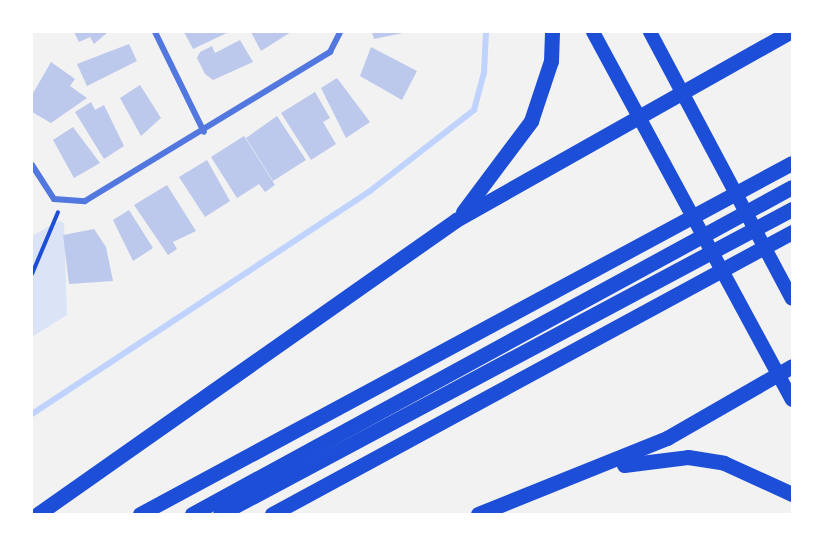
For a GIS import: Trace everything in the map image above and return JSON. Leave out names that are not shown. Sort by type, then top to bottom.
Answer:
[{"type":"highway","points":[[456,220],[531,121],[551,61],[552,32]]},
{"type":"highway","points":[[38,514],[456,220],[681,89],[789,32]]},
{"type":"highway","points":[[140,514],[792,163]]},
{"type":"highway","points":[[192,514],[792,187]]},
{"type":"highway","points":[[220,514],[792,209]]},
{"type":"highway","points":[[272,514],[792,232]]},
{"type":"highway","points":[[478,514],[597,470],[667,438],[786,370]]},
{"type":"highway","points":[[597,470],[688,457],[753,471],[792,494]]},
{"type":"main road","points":[[593,32],[786,370],[792,400]]},
{"type":"main road","points":[[650,32],[792,299]]},
{"type":"street","points":[[155,32],[204,132]]},
{"type":"street","points":[[32,165],[62,203],[85,201],[204,132],[330,52],[340,32]]},
{"type":"path","points":[[32,274],[62,203]]},
{"type":"shaded area","points":[[59,221],[64,223],[67,315],[32,337],[32,236]]},
{"type":"building","points":[[74,32],[108,32],[94,44],[90,37],[79,42]]},
{"type":"building","points":[[184,32],[229,32],[193,49]]},
{"type":"building","points":[[251,32],[291,32],[261,51]]},
{"type":"building","points":[[372,32],[403,32],[403,33],[374,39]]},
{"type":"building","points":[[240,40],[253,62],[213,80],[205,74],[197,58],[200,52],[212,46],[215,53]]},
{"type":"building","points":[[129,44],[137,61],[87,86],[77,64]]},
{"type":"building","points":[[371,47],[417,71],[402,100],[360,76]]},
{"type":"building","points":[[51,62],[75,79],[70,86],[87,98],[51,123],[32,112],[32,95]]},
{"type":"building","points":[[337,78],[370,122],[346,138],[321,88]]},
{"type":"building","points":[[140,85],[161,118],[141,136],[120,98]]},
{"type":"building","points":[[315,92],[330,118],[323,122],[336,144],[311,160],[281,113]]},
{"type":"building","points":[[91,102],[95,110],[104,105],[124,146],[104,159],[75,112]]},
{"type":"building","points":[[277,116],[306,160],[273,181],[246,138]]},
{"type":"building","points":[[73,127],[100,163],[74,178],[53,140]]},
{"type":"building","points":[[244,136],[275,185],[265,192],[259,184],[237,198],[211,157]]},
{"type":"building","points":[[207,160],[230,201],[205,217],[179,177]]},
{"type":"building","points":[[167,185],[196,231],[173,242],[177,249],[168,255],[134,205]]},
{"type":"building","points":[[129,210],[153,248],[133,261],[113,220]]},
{"type":"building","points":[[94,229],[106,247],[113,281],[69,284],[63,235]]},
{"type":"waterway","points":[[32,414],[370,191],[474,110],[484,73],[486,32]]}]
